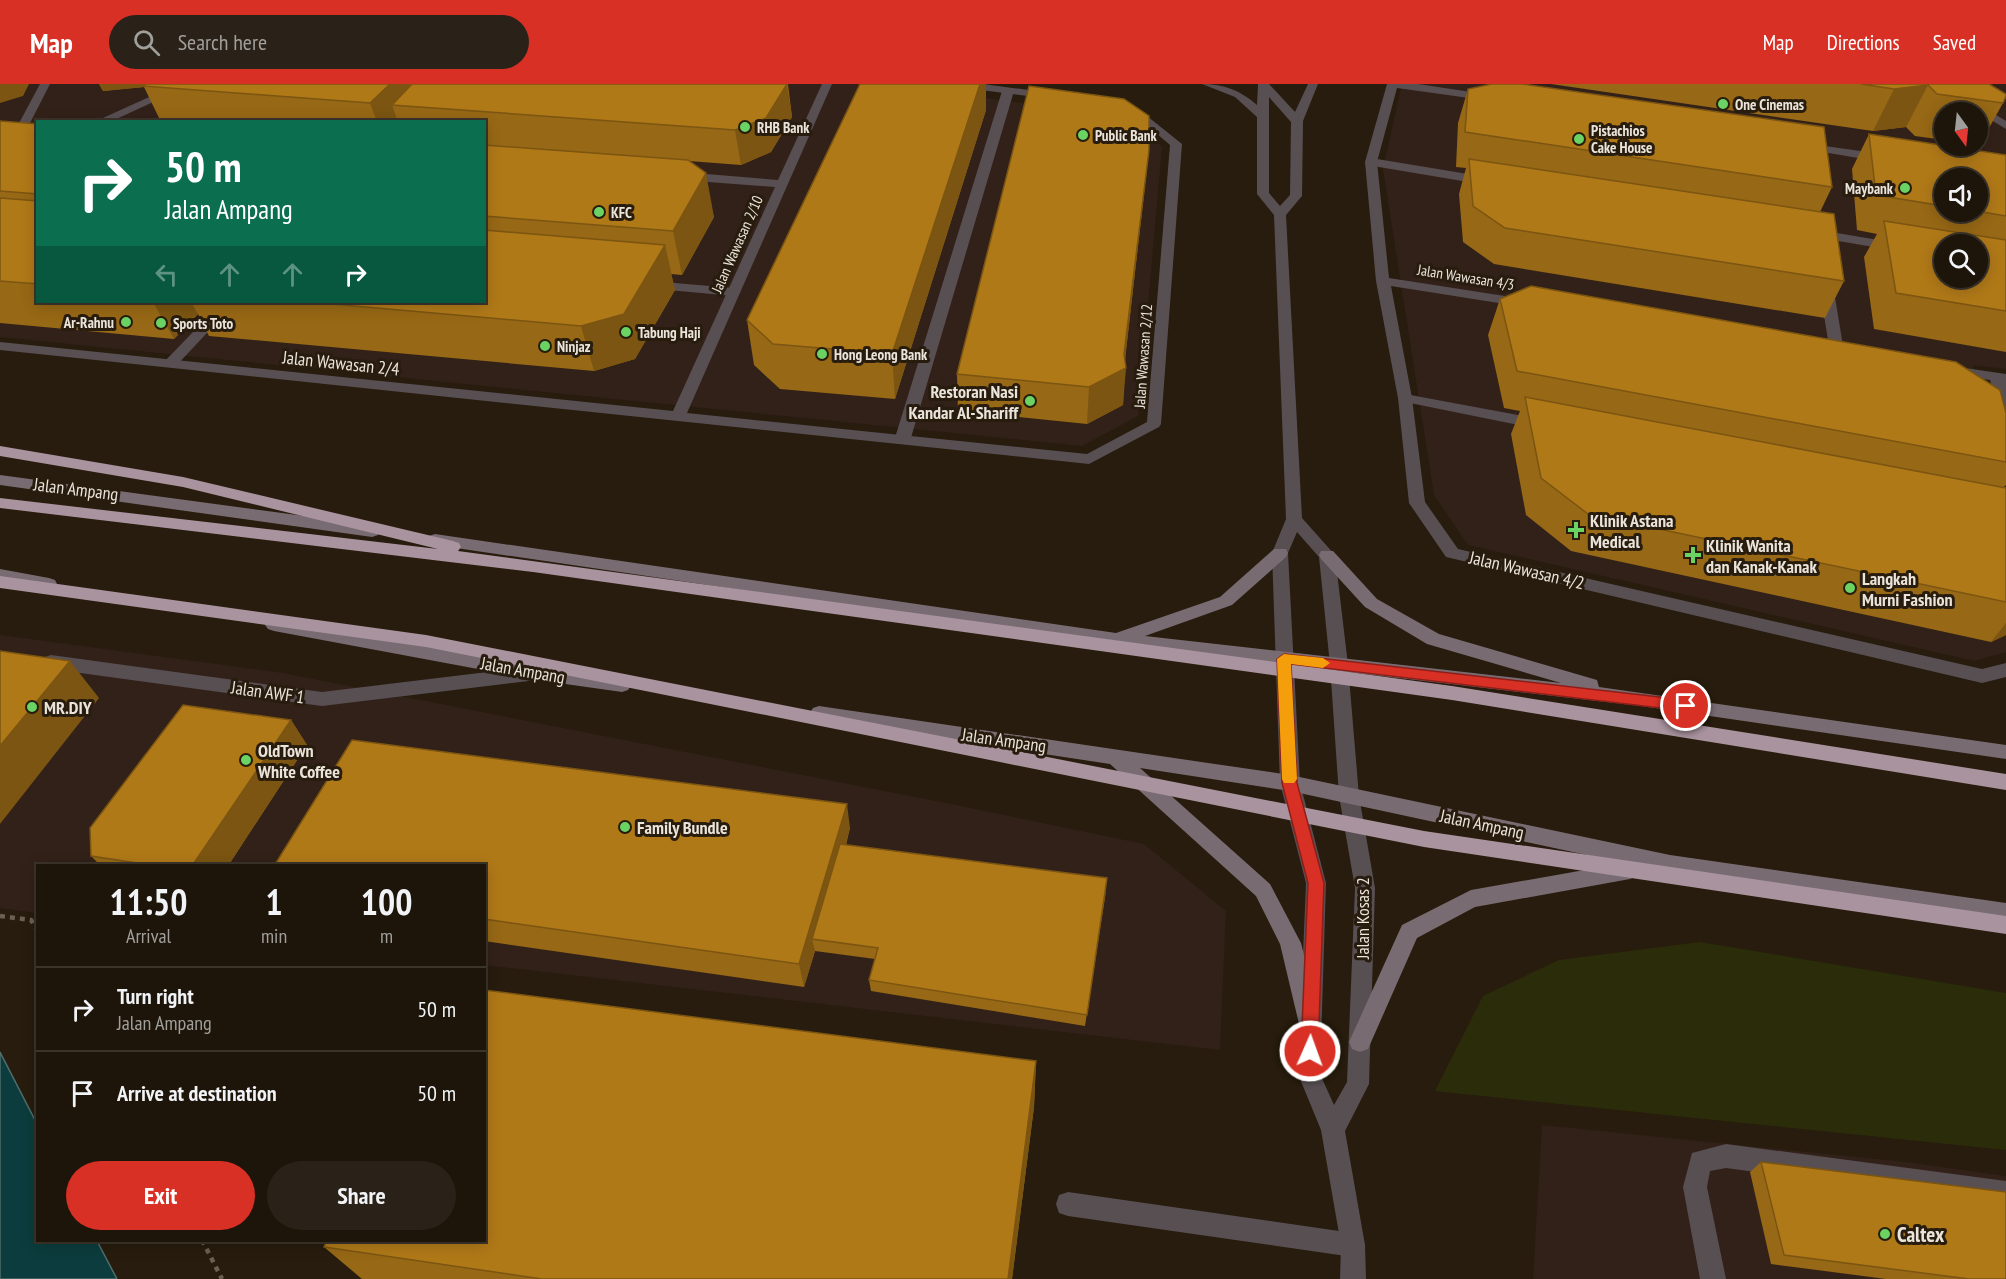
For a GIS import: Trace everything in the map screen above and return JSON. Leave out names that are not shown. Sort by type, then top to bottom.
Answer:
[{"type":"highway","points":[[0,452],[183,482],[533,566]]},
{"type":"highway","points":[[0,503],[533,566],[1452,693],[2006,782]]},
{"type":"highway","points":[[0,582],[426,641],[1424,839],[2006,925]]},
{"type":"main road","name":"Jalan Ampang","points":[[0,480],[800,591],[1116,639],[1641,699],[2006,752]]},
{"type":"main road","points":[[1116,639],[1226,602],[1280,553]]},
{"type":"main road","points":[[1327,555],[1371,603],[1433,639],[1641,699]]},
{"type":"main road","name":"Jalan Ampang","points":[[0,575],[537,673],[1290,783],[1670,864],[2006,912]]},
{"type":"main road","points":[[1114,756],[1263,890],[1290,943],[1311,1028]]},
{"type":"main road","points":[[1360,1042],[1409,932],[1471,899],[1670,864]]},
{"type":"street","points":[[36,128],[16,128],[45,84]]},
{"type":"street","points":[[104,120],[187,84]]},
{"type":"street","name":"Jalan Wawasan 2/10","points":[[677,418],[827,84]]},
{"type":"street","points":[[957,84],[1065,98]]},
{"type":"street","points":[[1207,84],[1239,95],[1264,117]]},
{"type":"street","points":[[1219,84],[1245,84]]},
{"type":"street","points":[[1263,84],[1263,194],[1280,214],[1294,519],[1280,553],[1290,783],[1316,883],[1309,1074],[1333,1130],[1353,1245],[1353,1279]]},
{"type":"street","points":[[1263,84],[1298,121]]},
{"type":"street","points":[[1280,214],[1296,196],[1298,121],[1313,84]]},
{"type":"street","points":[[1393,84],[1501,100]]},
{"type":"street","name":"Jalan Wawasan 4/2","points":[[1393,84],[1371,162],[1383,281],[1405,398],[1417,503],[1452,553],[1982,676],[2006,670]]},
{"type":"street","points":[[1937,84],[2006,126]]},
{"type":"street","points":[[902,441],[1008,91]]},
{"type":"street","name":"Jalan Wawasan 2/12","points":[[677,418],[1089,459],[1154,424],[1176,144],[1133,107],[1122,106]]},
{"type":"street","points":[[1804,149],[1897,160]]},
{"type":"street","points":[[1371,162],[1498,183]]},
{"type":"street","points":[[675,176],[782,184]]},
{"type":"street","points":[[1799,231],[1934,253]]},
{"type":"street","points":[[1824,269],[1836,352]]},
{"type":"street","name":"Jalan Wawasan 4/3","points":[[1383,281],[1534,305]]},
{"type":"street","points":[[639,284],[734,292]]},
{"type":"street","points":[[170,364],[228,303]]},
{"type":"street","name":"Jalan Wawasan 2/4","points":[[0,346],[677,418]]},
{"type":"street","points":[[1939,368],[2001,377],[2006,407]]},
{"type":"street","points":[[1405,398],[1558,427]]},
{"type":"street","points":[[1294,519],[1327,555]]},
{"type":"street","name":"Jalan Kosas 2","points":[[1327,555],[1339,665],[1349,796],[1365,888],[1358,1084],[1333,1130]]},
{"type":"street","name":"Jalan AWF 1","points":[[35,660],[322,699],[537,673]]},
{"type":"street","points":[[1713,1279],[1695,1187],[1700,1161],[1726,1155],[2006,1192]]},
{"type":"street","points":[[1068,1204],[1353,1245]]},
{"type":"path","points":[[0,916],[31,920],[36,929]]},
{"type":"path","points":[[203,1242],[222,1279]]},
{"type":"shaded area","points":[[0,84],[883,84],[1130,118],[1162,147],[1138,416],[1082,446],[0,337]]},
{"type":"shaded area","points":[[1402,84],[2006,84],[2006,369],[1973,365],[2006,462],[2006,652],[1974,661],[1468,545],[1434,495],[1383,169]]},
{"type":"shaded area","points":[[0,635],[283,673],[1144,844],[1226,911],[1220,1050],[486,965],[486,864],[36,864],[36,913],[0,908]]},
{"type":"shaded area","points":[[1542,1125],[1906,1162],[2006,1176],[2006,1279],[1533,1279]]},
{"type":"green space","points":[[1700,942],[2006,993],[2006,1150],[1435,1091],[1483,996],[1559,960]]},
{"type":"water","points":[[0,1052],[36,1122],[36,1242],[98,1242],[117,1279],[0,1279]]},
{"type":"building","points":[[146,84],[390,84],[370,103],[143,86]]},
{"type":"building","points":[[412,84],[787,84],[766,118],[735,130],[392,105]]},
{"type":"building","points":[[860,84],[980,84],[892,354],[773,344],[747,320]]},
{"type":"building","points":[[1492,84],[1522,84],[1824,127],[1832,187],[1465,132],[1468,89]]},
{"type":"building","points":[[1861,84],[1989,84],[2006,96],[2003,103],[1937,94],[1928,85],[1894,89]]},
{"type":"building","points":[[1029,86],[1124,99],[1149,116],[1149,150],[1124,354],[1126,368],[1089,387],[957,374]]},
{"type":"building","points":[[0,121],[36,124],[36,194],[0,191]]},
{"type":"building","points":[[1869,134],[1934,144],[1934,156],[1988,156],[1988,152],[2006,155],[2006,216],[1988,213],[1988,168],[1934,168],[1934,204],[1876,195]]},
{"type":"building","points":[[486,145],[688,160],[706,173],[673,231],[486,216]]},
{"type":"building","points":[[1469,159],[1834,214],[1844,281],[1505,228],[1473,206]]},
{"type":"building","points":[[0,198],[36,201],[36,284],[0,281]]},
{"type":"building","points":[[1884,221],[1967,234],[1934,234],[1934,288],[1988,288],[1988,237],[2006,240],[2006,311],[1896,293]]},
{"type":"building","points":[[486,230],[665,245],[624,314],[581,326],[320,303],[486,303]]},
{"type":"building","points":[[1531,286],[1956,362],[2000,390],[2006,413],[2006,462],[1517,371],[1500,299]]},
{"type":"building","points":[[1525,397],[2006,488],[2006,602],[1588,514],[1541,478]]},
{"type":"building","points":[[0,651],[70,661],[0,746]]},
{"type":"building","points":[[183,705],[291,720],[193,864],[144,864],[91,856],[90,828]]},
{"type":"building","points":[[352,740],[847,804],[799,964],[486,919],[486,864],[275,864]]},
{"type":"building","points":[[840,844],[1107,878],[1087,1015],[869,980],[878,948],[812,939]]},
{"type":"building","points":[[486,990],[1036,1061],[1008,1279],[542,1279],[324,1247],[326,1242],[486,1242]]},
{"type":"building","name":"Caltex","points":[[1761,1162],[2006,1192],[2006,1279],[1969,1279],[1784,1255]]},
{"type":"slow traffic","points":[[1289,779],[1284,659],[1323,663]]},
{"type":"place","name":"One Cinemas","points":[[1723,104]]},
{"type":"place","name":"RHB Bank","points":[[745,127]]},
{"type":"place","name":"Public Bank","points":[[1083,135]]},
{"type":"place","name":"Pistachios Cake House","points":[[1579,139]]},
{"type":"place","name":"Maybank","points":[[1905,188]]},
{"type":"place","name":"KFC","points":[[599,212]]},
{"type":"place","name":"Ar-Rahnu","points":[[126,322]]},
{"type":"place","name":"Sports Toto","points":[[161,323]]},
{"type":"place","name":"Tabung Haji","points":[[626,332]]},
{"type":"place","name":"Ninjaz","points":[[545,346]]},
{"type":"place","name":"Hong Leong Bank","points":[[822,354]]},
{"type":"place","name":"Restoran Nasi Kandar Al-Shariff","points":[[1030,401]]},
{"type":"place","name":"Klinik Astana Medical","points":[[1576,530]]},
{"type":"place","name":"Klinik Wanita dan Kanak-Kanak","points":[[1693,555]]},
{"type":"place","name":"Langkah Murni Fashion","points":[[1850,588]]},
{"type":"place","name":"MR.DIY","points":[[32,707]]},
{"type":"place","name":"OldTown White Coffee","points":[[246,760]]},
{"type":"place","name":"Family Bundle","points":[[625,827]]},
{"type":"place","name":"Caltex","points":[[1885,1234]]},
{"type":"route","points":[[1310,1051],[1316,883],[1290,783],[1284,659],[1686,706]]}]
